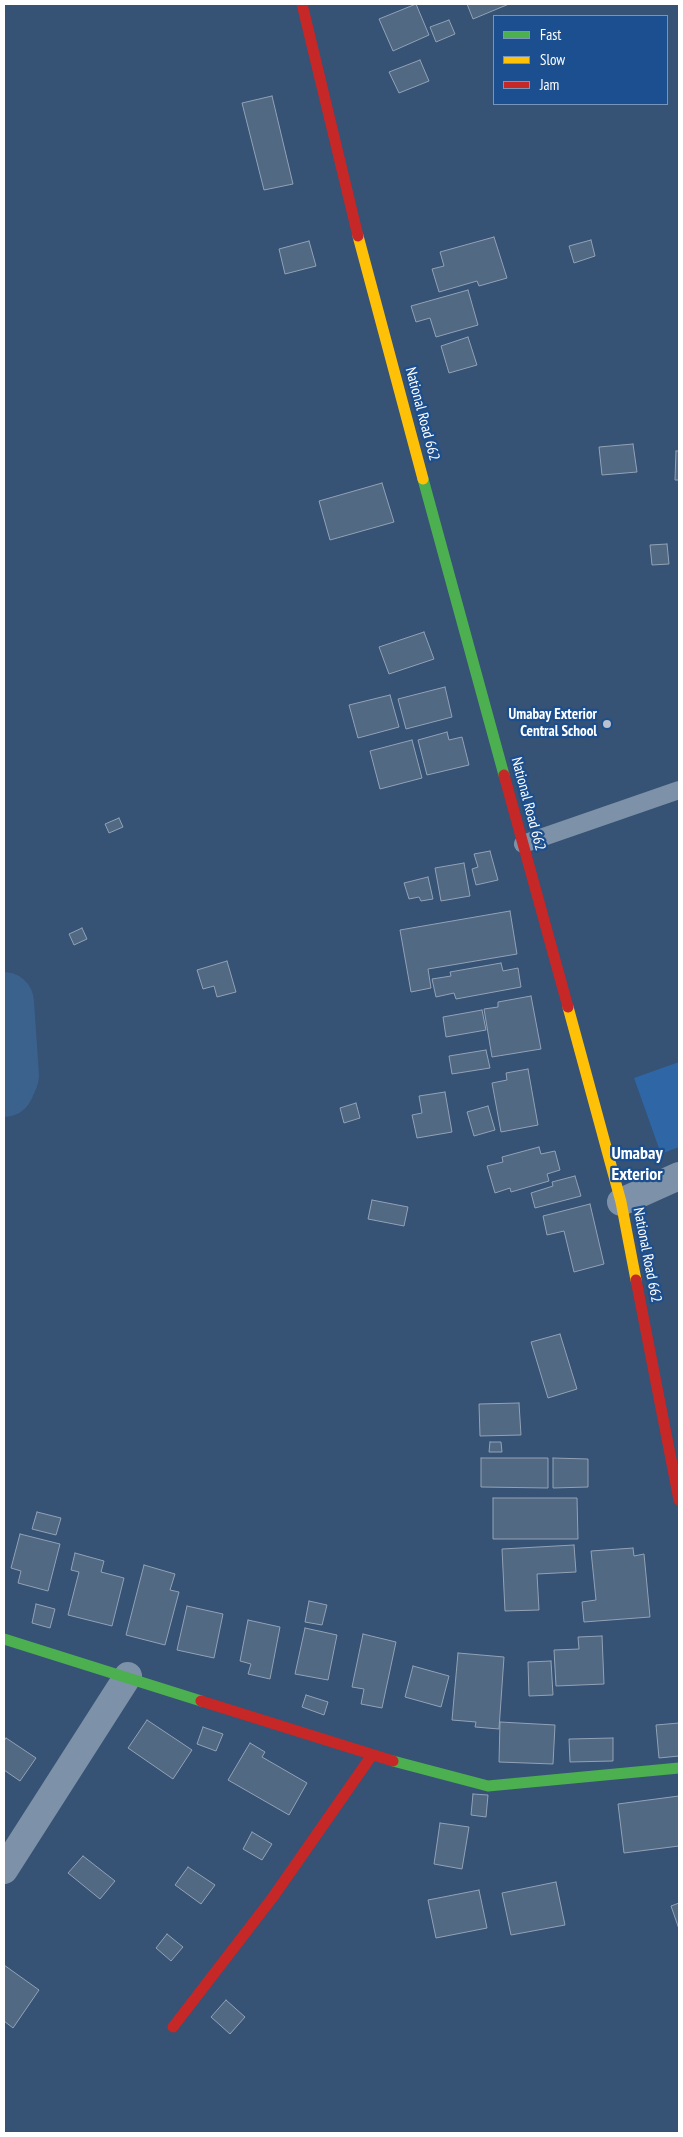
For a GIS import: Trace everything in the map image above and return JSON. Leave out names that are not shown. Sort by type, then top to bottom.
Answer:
[{"type":"main road","name":"National Road 662","points":[[302,4],[362,254],[621,1202],[679,1500]]},
{"type":"main road","points":[[4,1639],[128,1676],[372,1754],[488,1786],[679,1768]]},
{"type":"main road","points":[[173,2027],[274,1898],[372,1754]]},
{"type":"street","points":[[621,1202],[679,1176]]},
{"type":"street","points":[[4,1870],[128,1676]]},
{"type":"lane","points":[[523,844],[679,790]]},
{"type":"shaded area","points":[[679,1062],[679,1147],[661,1154],[634,1078]]},
{"type":"building","points":[[416,4],[429,35],[393,51],[379,19]]},
{"type":"building","points":[[467,4],[509,4],[473,19]]},
{"type":"building","points":[[449,20],[455,34],[436,42],[430,27]]},
{"type":"building","points":[[420,60],[429,81],[399,93],[389,72]]},
{"type":"building","points":[[272,96],[293,184],[264,190],[242,103]]},
{"type":"building","points":[[494,237],[507,278],[479,286],[477,281],[439,292],[432,269],[444,266],[440,252]]},
{"type":"building","points":[[591,240],[595,256],[574,263],[569,246]]},
{"type":"building","points":[[309,241],[316,266],[285,274],[279,249]]},
{"type":"building","points":[[468,290],[478,325],[436,337],[430,318],[416,322],[411,306]]},
{"type":"building","points":[[468,337],[477,365],[449,373],[441,346]]},
{"type":"building","points":[[633,444],[637,472],[602,475],[599,447]]},
{"type":"building","points":[[676,451],[679,451],[679,480],[675,480]]},
{"type":"building","points":[[382,483],[394,522],[330,540],[319,501]]},
{"type":"building","points":[[667,544],[669,564],[652,565],[650,545]]},
{"type":"building","points":[[424,632],[434,659],[389,674],[379,647]]},
{"type":"building","points":[[445,687],[452,717],[406,729],[398,699]]},
{"type":"building","points":[[390,695],[399,727],[358,738],[349,705]]},
{"type":"building","points":[[447,732],[449,740],[462,737],[469,765],[427,775],[418,740]]},
{"type":"building","points":[[412,740],[422,778],[380,789],[370,751]]},
{"type":"building","points":[[119,818],[123,827],[109,833],[105,824]]},
{"type":"building","points":[[490,851],[498,880],[476,885],[472,869],[478,867],[474,854]]},
{"type":"building","points":[[464,863],[470,896],[441,901],[435,868]]},
{"type":"building","points":[[428,877],[433,899],[421,901],[419,897],[409,899],[404,883]]},
{"type":"building","points":[[510,911],[517,954],[428,969],[431,988],[411,992],[400,930]]},
{"type":"building","points":[[82,928],[87,939],[74,945],[69,934]]},
{"type":"building","points":[[227,961],[236,992],[217,997],[214,986],[203,989],[197,970]]},
{"type":"building","points":[[501,963],[503,971],[518,968],[521,987],[456,999],[454,993],[436,997],[432,979],[451,976],[450,972]]},
{"type":"building","points":[[531,996],[541,1049],[492,1057],[484,1009],[498,1007],[498,1002]]},
{"type":"building","points":[[482,1010],[486,1030],[446,1037],[443,1017]]},
{"type":"building","points":[[486,1050],[490,1068],[452,1074],[449,1056]]},
{"type":"building","points":[[528,1069],[538,1125],[501,1132],[492,1083],[507,1080],[506,1073]]},
{"type":"building","points":[[445,1092],[452,1132],[417,1138],[412,1115],[422,1113],[419,1096]]},
{"type":"building","points":[[356,1103],[360,1118],[344,1123],[340,1108]]},
{"type":"building","points":[[488,1106],[495,1130],[474,1136],[467,1112]]},
{"type":"building","points":[[539,1147],[541,1154],[555,1151],[560,1170],[547,1174],[549,1181],[511,1192],[510,1188],[495,1193],[487,1166],[503,1162],[502,1157]]},
{"type":"building","points":[[575,1176],[581,1196],[535,1208],[531,1193],[553,1186],[552,1182]]},
{"type":"building","points":[[372,1200],[408,1207],[404,1226],[368,1219]]},
{"type":"building","points":[[590,1204],[604,1264],[574,1272],[564,1231],[547,1235],[543,1216]]},
{"type":"building","points":[[560,1334],[577,1389],[548,1398],[531,1342]]},
{"type":"building","points":[[519,1403],[521,1435],[480,1436],[479,1404]]},
{"type":"building","points":[[490,1442],[501,1442],[502,1452],[489,1452]]},
{"type":"building","points":[[481,1458],[548,1458],[548,1488],[481,1487]]},
{"type":"building","points":[[553,1458],[588,1459],[588,1487],[553,1488]]},
{"type":"building","points":[[493,1498],[577,1498],[578,1539],[493,1539]]},
{"type":"building","points":[[37,1512],[61,1518],[56,1535],[32,1529]]},
{"type":"building","points":[[20,1534],[60,1544],[48,1591],[18,1583],[21,1571],[11,1568]]},
{"type":"building","points":[[574,1545],[576,1572],[537,1574],[539,1610],[505,1611],[502,1549]]},
{"type":"building","points":[[633,1548],[634,1556],[644,1554],[650,1617],[584,1622],[582,1602],[596,1600],[591,1551]]},
{"type":"building","points":[[75,1553],[104,1561],[101,1572],[124,1578],[112,1626],[68,1615],[79,1572],[71,1570]]},
{"type":"building","points":[[144,1565],[175,1574],[170,1590],[179,1592],[165,1645],[126,1635]]},
{"type":"building","points":[[309,1601],[327,1605],[322,1625],[305,1622]]},
{"type":"building","points":[[36,1604],[55,1609],[50,1628],[32,1623]]},
{"type":"building","points":[[187,1606],[223,1614],[214,1658],[177,1650]]},
{"type":"building","points":[[248,1620],[280,1627],[270,1679],[248,1674],[251,1664],[240,1661]]},
{"type":"building","points":[[305,1628],[337,1635],[328,1680],[295,1674]]},
{"type":"building","points":[[363,1634],[396,1642],[382,1708],[361,1704],[364,1689],[352,1687]]},
{"type":"building","points":[[602,1636],[604,1684],[556,1686],[554,1650],[579,1649],[578,1637]]},
{"type":"building","points":[[458,1653],[504,1657],[499,1729],[475,1727],[476,1722],[452,1720]]},
{"type":"building","points":[[551,1661],[553,1695],[529,1696],[528,1662]]},
{"type":"building","points":[[413,1666],[449,1676],[441,1707],[405,1697]]},
{"type":"building","points":[[306,1695],[328,1702],[324,1715],[302,1707]]},
{"type":"building","points":[[147,1720],[192,1750],[173,1779],[128,1748]]},
{"type":"building","points":[[500,1722],[555,1725],[553,1764],[499,1762]]},
{"type":"building","points":[[679,1723],[679,1756],[659,1758],[656,1725]]},
{"type":"building","points":[[203,1727],[223,1734],[216,1751],[197,1744]]},
{"type":"building","points":[[6,1738],[36,1758],[20,1781],[4,1770],[4,1741]]},
{"type":"building","points":[[613,1738],[613,1761],[570,1762],[569,1739]]},
{"type":"building","points":[[250,1743],[265,1752],[262,1757],[307,1783],[289,1815],[228,1780]]},
{"type":"building","points":[[473,1794],[488,1795],[486,1817],[471,1815]]},
{"type":"building","points":[[679,1796],[679,1846],[624,1853],[618,1804]]},
{"type":"building","points":[[440,1823],[469,1827],[462,1869],[434,1864]]},
{"type":"building","points":[[252,1832],[272,1844],[262,1860],[243,1849]]},
{"type":"building","points":[[83,1856],[115,1881],[100,1899],[68,1873]]},
{"type":"building","points":[[188,1867],[215,1885],[201,1904],[175,1885]]},
{"type":"building","points":[[556,1882],[565,1925],[511,1935],[502,1893]]},
{"type":"building","points":[[479,1890],[487,1928],[436,1938],[428,1900]]},
{"type":"building","points":[[679,1903],[679,1929],[671,1906]]},
{"type":"building","points":[[167,1934],[183,1947],[171,1961],[156,1948]]},
{"type":"building","points":[[4,1965],[39,1990],[13,2028],[4,2021]]},
{"type":"building","points":[[226,2000],[245,2017],[230,2034],[211,2017]]},
{"type":"waterway","points":[[4,1002],[9,1076],[4,1087]]},
{"type":"traffic: fast","points":[[423,479],[504,775]]},
{"type":"traffic: fast","points":[[4,1639],[201,1701]]},
{"type":"traffic: fast","points":[[393,1761],[488,1786],[679,1768]]},
{"type":"traffic: slow","points":[[358,236],[423,479]]},
{"type":"traffic: slow","points":[[568,1007],[621,1202],[636,1280]]},
{"type":"traffic: jam","points":[[302,4],[358,236]]},
{"type":"traffic: jam","points":[[504,775],[568,1007]]},
{"type":"traffic: jam","points":[[636,1280],[679,1500]]},
{"type":"traffic: jam","points":[[201,1701],[393,1761]]},
{"type":"traffic: jam","points":[[173,2027],[273,1897],[372,1755]]},
{"type":"place","name":"Umabay Exterior Central School","points":[[607,724]]},
{"type":"district","name":"Umabay Exterior","points":[[637,1164]]}]
